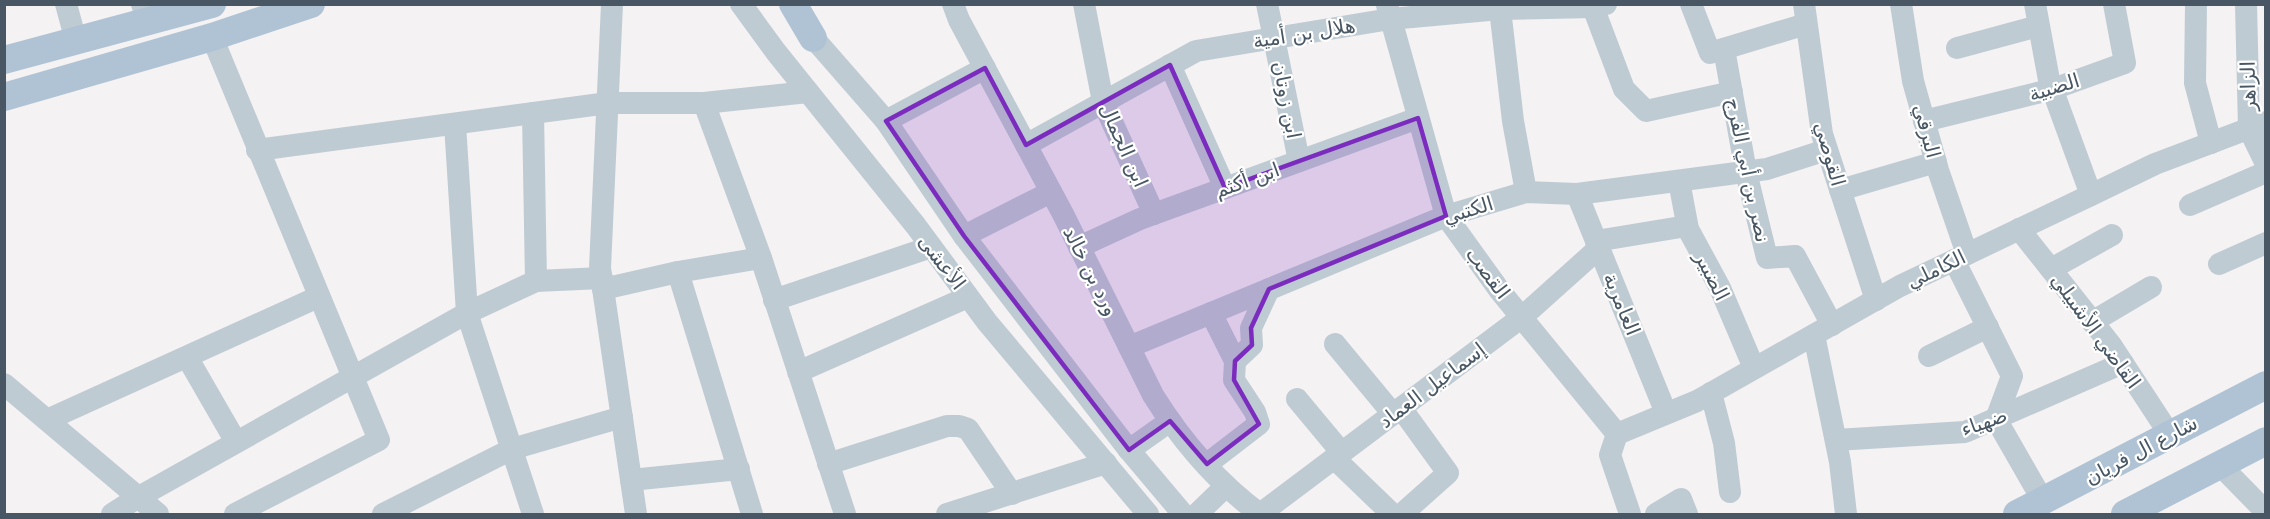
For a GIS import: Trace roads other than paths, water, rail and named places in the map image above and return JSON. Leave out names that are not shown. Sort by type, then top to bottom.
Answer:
[{"type":"main road","points":[[4,60],[76,41],[145,13],[212,4]]},
{"type":"main road","points":[[4,96],[212,37],[311,4]]},
{"type":"main road","points":[[793,4],[813,39]]},
{"type":"main road","name":"شارع ال فريان","points":[[2018,514],[2265,385]]},
{"type":"main road","points":[[2125,514],[2265,441]]},
{"type":"street","points":[[66,4],[76,41]]},
{"type":"street","points":[[612,4],[602,283],[636,514]]},
{"type":"street","name":"الأعشى","points":[[741,4],[987,322],[1148,514]]},
{"type":"street","name":"الأعشى","points":[[786,4],[813,39],[886,121],[964,236],[1128,450],[1183,514]]},
{"type":"street","name":"ورد بن خالد","points":[[953,4],[1154,395],[1170,421],[1226,486],[1260,514]]},
{"type":"street","name":"ابن الجمال","points":[[1084,4],[1103,102],[1154,214]]},
{"type":"street","name":"ابن زوتان","points":[[1267,4],[1299,161]]},
{"type":"street","points":[[1691,4],[1710,53],[1805,14]]},
{"type":"street","name":"البرقي","points":[[1901,4],[1913,81],[1960,257],[1988,327],[2012,376],[1996,419]]},
{"type":"street","name":"الضبية","points":[[1924,121],[2053,89],[2125,63],[2114,4]]},
{"type":"street","points":[[2196,4],[2194,83],[2211,143]]},
{"type":"street","name":"الزاهر","points":[[2246,4],[2257,125],[2265,164]]},
{"type":"street","points":[[1599,6],[1624,89],[1646,111],[1732,92]]},
{"type":"street","name":"هلال بن أمية","points":[[1026,145],[1196,51],[1274,38],[1388,12],[1599,6]]},
{"type":"street","points":[[1500,9],[1513,121],[1526,192]]},
{"type":"street","name":"القصب","points":[[1388,12],[1446,216],[1500,291],[1617,434]]},
{"type":"street","name":"القوصي","points":[[1805,14],[1821,134],[1876,300]]},
{"type":"street","points":[[1957,48],[2037,15],[2053,89],[2091,195]]},
{"type":"street","points":[[212,37],[379,440],[235,514]]},
{"type":"street","name":"نصر بن أبي الفرج","points":[[1724,49],[1746,172],[1767,258],[1796,256],[1823,330],[1846,514]]},
{"type":"street","points":[[1170,65],[1225,188]]},
{"type":"street","points":[[886,121],[985,68]]},
{"type":"street","points":[[257,150],[608,103],[704,103],[808,92]]},
{"type":"street","points":[[704,103],[761,258],[845,514]]},
{"type":"street","points":[[533,113],[536,281]]},
{"type":"street","name":"ابن أكثم","points":[[1079,247],[1154,214],[1418,118]]},
{"type":"street","points":[[455,124],[467,313],[534,514]]},
{"type":"street","name":"الكاملي","points":[[1617,434],[1711,393],[1876,300],[1960,257],[2155,164],[2257,125]]},
{"type":"street","name":"الكتبي","points":[[1130,347],[1446,216],[1526,192],[1577,194],[1746,172],[1767,169],[1827,150]]},
{"type":"street","points":[[1840,190],[1936,162]]},
{"type":"street","points":[[2190,205],[2265,172]]},
{"type":"street","name":"الضبير","points":[[1679,181],[1688,226],[1720,288],[1754,368]]},
{"type":"street","points":[[964,236],[1051,192]]},
{"type":"street","name":"العامرية","points":[[1577,194],[1666,413]]},
{"type":"street","points":[[1598,244],[1688,226]]},
{"type":"street","name":"القاضي الأشبيلي","points":[[2019,229],[2092,322],[2170,435]]},
{"type":"street","points":[[2050,269],[2112,235]]},
{"type":"street","points":[[2219,264],[2265,243]]},
{"type":"street","name":"إسماعيل العماد","points":[[1260,514],[1522,317],[1598,244]]},
{"type":"street","points":[[774,300],[932,248]]},
{"type":"street","points":[[111,514],[467,313],[536,281],[602,283],[761,258]]},
{"type":"street","points":[[678,272],[752,514]]},
{"type":"street","points":[[2092,322],[2151,287]]},
{"type":"street","points":[[1235,361],[1252,345],[1251,328],[1269,289]]},
{"type":"street","points":[[47,420],[318,297]]},
{"type":"street","points":[[798,372],[968,297]]},
{"type":"street","points":[[1207,464],[1260,424],[1255,412],[1234,380],[1235,361],[1211,313]]},
{"type":"street","points":[[1929,356],[1988,327]]},
{"type":"street","points":[[1297,399],[1338,455],[1404,513],[1448,473],[1397,411],[1335,345]]},
{"type":"street","points":[[187,357],[236,442]]},
{"type":"street","name":"ضهياء","points":[[1836,440],[1965,432],[2122,363]]},
{"type":"street","points":[[4,384],[158,514]]},
{"type":"street","points":[[1711,393],[1724,442],[1730,492]]},
{"type":"street","points":[[383,514],[512,449],[622,417]]},
{"type":"street","points":[[1996,419],[2043,501]]},
{"type":"street","points":[[1128,450],[1170,421]]},
{"type":"street","points":[[828,464],[947,426],[959,426],[968,429],[1012,494]]},
{"type":"street","points":[[1617,434],[1610,455],[1630,514]]},
{"type":"street","points":[[947,514],[1106,464]]},
{"type":"street","points":[[2220,465],[2265,512]]},
{"type":"street","points":[[632,480],[739,469]]},
{"type":"street","points":[[1197,514],[1226,486]]},
{"type":"street","points":[[1656,514],[1684,507]]}]
